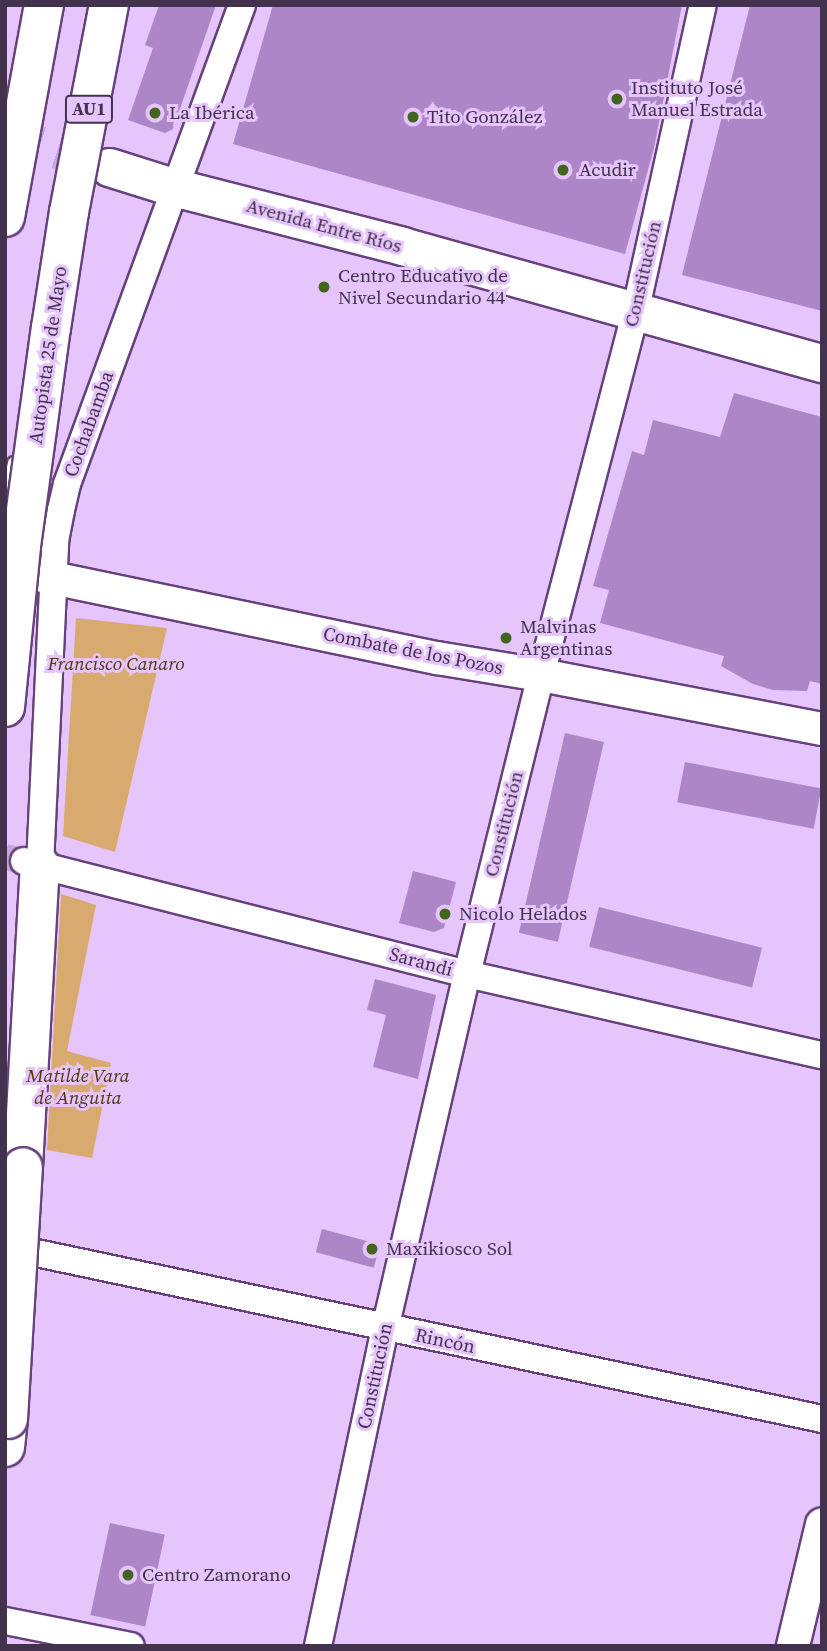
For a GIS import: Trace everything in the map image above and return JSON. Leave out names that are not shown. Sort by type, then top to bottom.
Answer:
[{"type":"highway","points":[[5,217],[44,5]]},
{"type":"highway","name":"Autopista 25 de Mayo","points":[[5,707],[21,546],[69,212],[109,5]]},
{"type":"highway","points":[[5,1447],[23,1167],[32,863]]},
{"type":"main road","name":"Avenida Entre Ríos","points":[[109,167],[173,187],[402,246],[822,363]]},
{"type":"street","name":"Cochabamba","points":[[32,863],[55,541],[67,484],[173,187],[242,5]]},
{"type":"street","name":"Constitución","points":[[318,1646],[385,1329],[467,974],[635,313],[703,5]]},
{"type":"street","name":"Combate de los Pozos","points":[[5,568],[437,658],[541,675],[822,729]]},
{"type":"street","name":"Sarandí","points":[[32,863],[467,974],[822,1055]]},
{"type":"street","name":"Rincón","points":[[27,1251],[385,1329],[822,1419]]},
{"type":"street","points":[[793,1646],[822,1524]]},
{"type":"street","points":[[5,1621],[131,1646]]},
{"type":"lane","points":[[26,411],[69,212]]},
{"type":"lane","points":[[5,504],[17,451]]},
{"type":"green space","name":"Francisco Canaro","points":[[76,618],[167,628],[115,852],[63,836]]},
{"type":"green space","name":"Matilde Vara de Anguita","points":[[61,894],[96,905],[67,1051],[111,1063],[92,1158],[47,1150]]},
{"type":"building","points":[[159,5],[216,5],[173,129],[165,133],[128,120],[153,48],[145,45]]},
{"type":"building","points":[[273,5],[682,5],[654,148],[625,254],[233,144]]},
{"type":"building","points":[[750,5],[822,5],[822,311],[682,275]]},
{"type":"building","points":[[734,393],[822,417],[822,684],[810,681],[807,691],[773,690],[753,684],[721,666],[724,656],[600,623],[609,590],[593,586],[632,451],[644,455],[653,420],[720,437]]},
{"type":"building","points":[[565,733],[604,742],[558,942],[519,933]]},
{"type":"building","points":[[685,762],[821,789],[814,829],[677,802]]},
{"type":"building","points":[[413,871],[456,882],[444,928],[434,932],[399,923]]},
{"type":"building","points":[[599,907],[762,948],[752,987],[589,947]]},
{"type":"building","points":[[375,979],[436,995],[418,1079],[373,1067],[386,1015],[367,1010]]},
{"type":"building","points":[[322,1229],[380,1245],[374,1268],[316,1252]]},
{"type":"building","name":"Centro Zamorano","points":[[110,1523],[165,1535],[145,1627],[90,1615]]},
{"type":"tunnel","points":[[5,133],[108,166]]},
{"type":"tunnel","points":[[5,857],[23,861]]},
{"type":"place","name":"Instituto José Manuel Estrada","points":[[617,99]]},
{"type":"place","name":"La Ibérica","points":[[155,113]]},
{"type":"place","name":"Tito González","points":[[413,117]]},
{"type":"place","name":"Acudir","points":[[563,170]]},
{"type":"place","name":"Centro Educativo de Nivel Secundario 44","points":[[324,287]]},
{"type":"place","name":"Malvinas Argentinas","points":[[506,638]]},
{"type":"place","name":"Nicolo Helados","points":[[445,914]]},
{"type":"place","name":"Maxikiosco Sol","points":[[372,1249]]},
{"type":"place","name":"Centro Zamorano","points":[[128,1575]]}]
